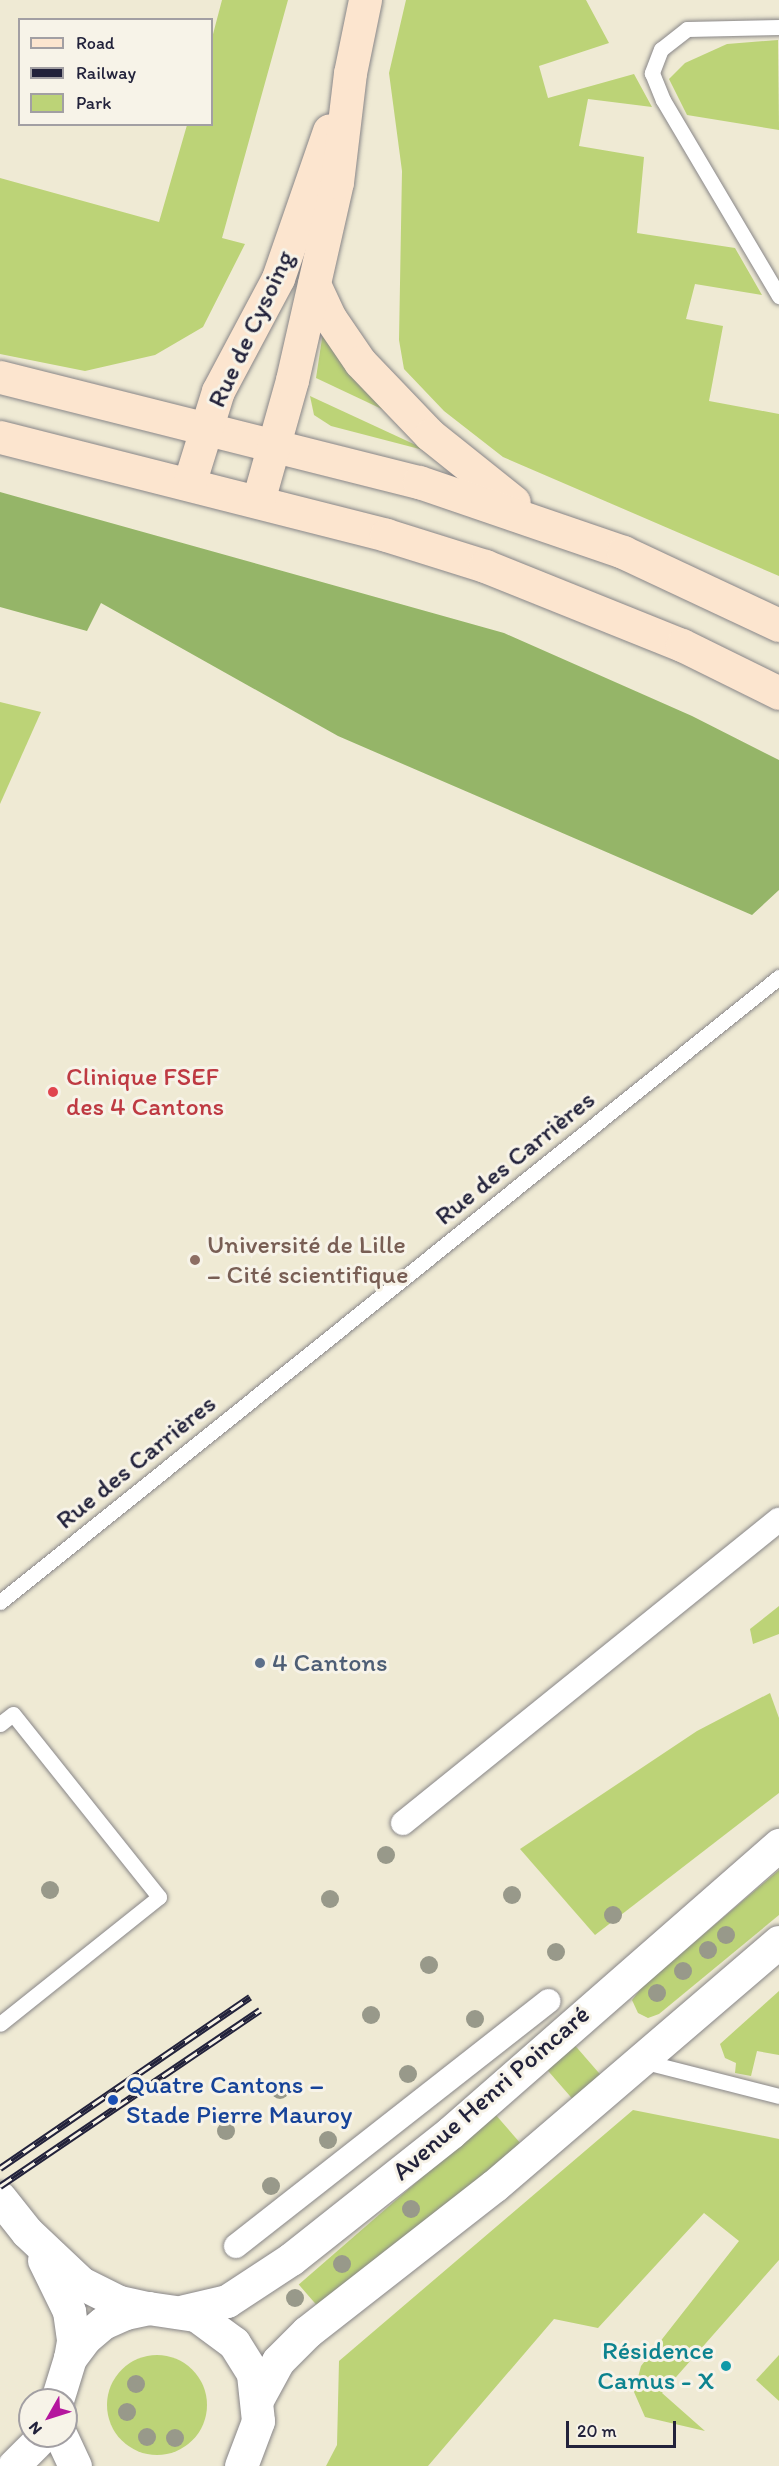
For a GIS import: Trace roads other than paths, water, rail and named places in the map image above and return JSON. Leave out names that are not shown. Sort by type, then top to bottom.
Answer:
[{"type":"main road","name":"Rue de Cysoing","points":[[258,501],[314,284],[337,182],[350,73],[365,0]]},
{"type":"main road","name":"Rue de Cysoing","points":[[189,484],[223,378],[278,278],[350,73]]},
{"type":"main road","points":[[314,284],[344,342],[379,383],[476,475],[551,526]]},
{"type":"main road","points":[[0,376],[207,426],[419,482],[551,526],[673,574],[779,625]]},
{"type":"main road","points":[[0,437],[258,501],[431,548],[583,602],[682,645],[779,693]]},
{"type":"street","points":[[403,1823],[779,1520]]},
{"type":"street","name":"Avenue Henri Poincaré","points":[[184,2311],[227,2301],[291,2259],[459,2125],[779,1845]]},
{"type":"street","points":[[258,2398],[278,2361],[306,2332],[494,2186],[779,1942]]},
{"type":"street","name":"Avenue Henri Poincaré","points":[[236,2246],[549,2001]]},
{"type":"street","points":[[0,2198],[27,2232],[52,2272],[69,2311],[73,2341],[61,2388]]},
{"type":"street","points":[[27,2232],[90,2289],[119,2302],[148,2308],[184,2311],[207,2320],[234,2343],[252,2374],[258,2398],[255,2433],[241,2466]]},
{"type":"street","points":[[70,2358],[85,2338],[104,2323],[125,2313],[148,2308]]},
{"type":"street","points":[[15,2466],[32,2448]]},
{"type":"street","points":[[67,2448],[75,2466]]},
{"type":"lane","points":[[779,27],[687,29],[661,49],[652,73],[663,100],[779,296]]},
{"type":"lane","name":"Rue des Carrières","points":[[0,1602],[779,977]]},
{"type":"lane","points":[[0,1724],[13,1714],[159,1897],[0,2024]]},
{"type":"lane","points":[[642,2061],[779,2096]]},
{"type":"railway","points":[[0,2168],[250,1997]]},
{"type":"railway","points":[[0,2186],[260,2010]]},
{"type":"place","name":"Clinique FSEF des 4 Cantons","points":[[53,1092]]},
{"type":"place","name":"Université de Lille ‐ Cité scientifique","points":[[195,1260]]},
{"type":"place","name":"4 Cantons","points":[[260,1663]]},
{"type":"place","name":"Quatre Cantons – Stade Pierre Mauroy","points":[[113,2100]]},
{"type":"place","name":"Résidence Camus - X","points":[[726,2366]]}]
